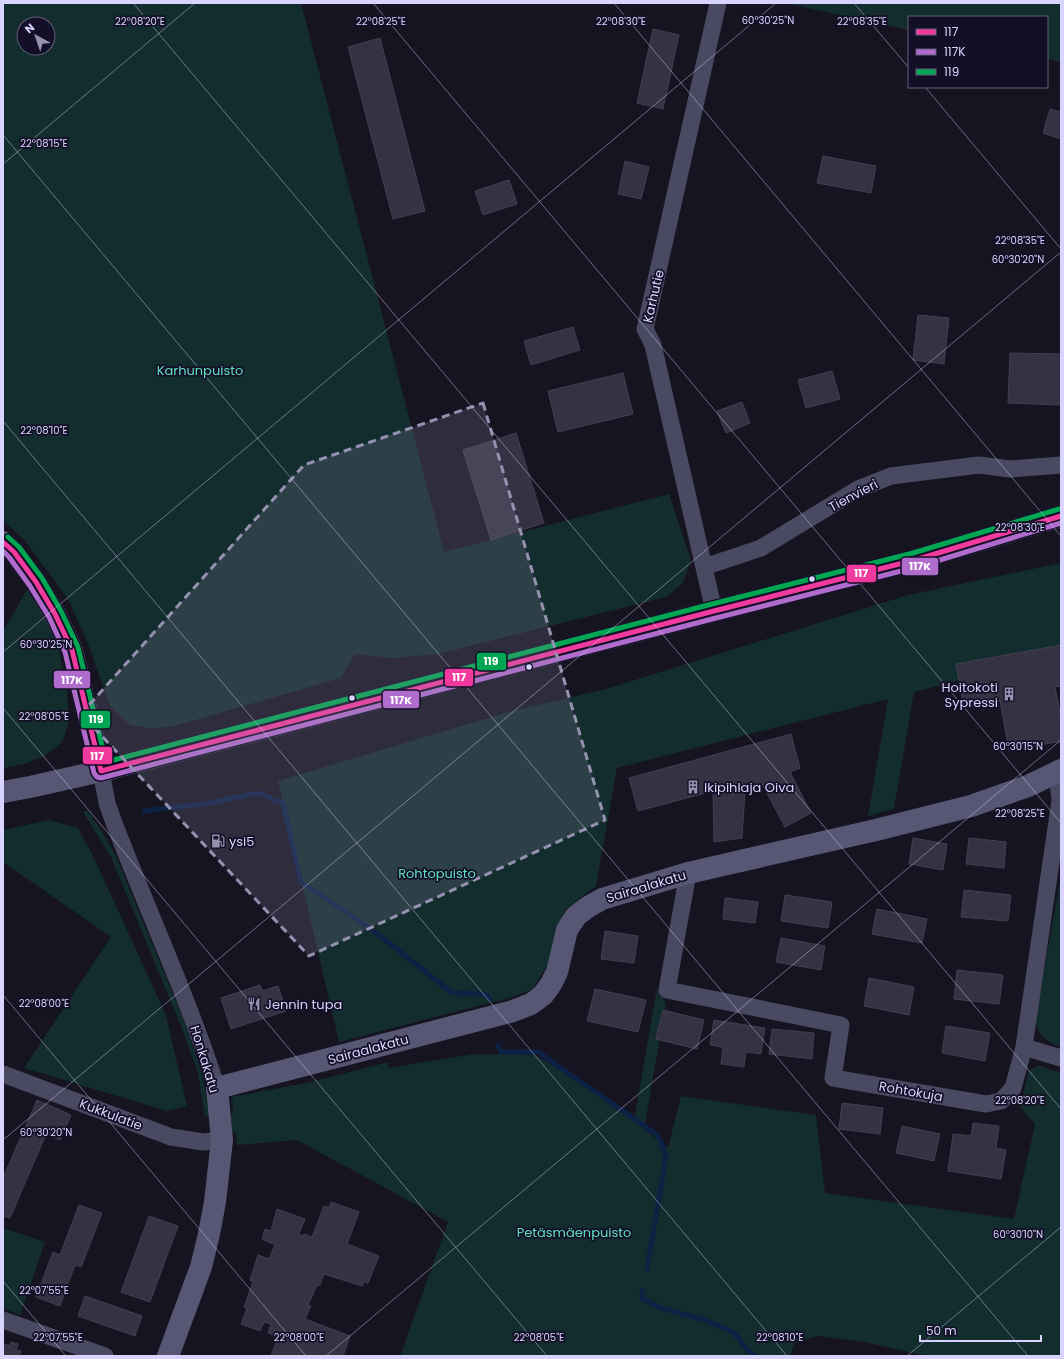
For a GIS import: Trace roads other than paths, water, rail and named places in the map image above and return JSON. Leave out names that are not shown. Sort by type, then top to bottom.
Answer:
[{"type":"street","name":"Karhutie","points":[[714,611],[653,345],[645,329],[718,3]]},
{"type":"street","name":"Tienvieri","points":[[704,567],[761,548],[858,489],[891,476],[979,465],[1010,469],[1061,465]]},
{"type":"street","points":[[3,792],[101,772],[714,611],[915,560],[1061,516]]},
{"type":"street","points":[[3,542],[14,552],[36,582],[55,614],[72,650],[101,772]]},
{"type":"street","name":"Sairaalakatu","points":[[217,1088],[513,1011],[531,1004],[543,995],[552,984],[557,972],[567,930],[576,916],[602,899],[688,874],[868,832],[971,806],[1028,786],[1059,771]]},
{"type":"street","name":"Rohtokuja","points":[[688,874],[666,990],[841,1025],[833,1078],[986,1104],[1001,1100],[1013,1088],[1024,1047],[1060,801],[1059,771]]},
{"type":"street","name":"Honkakatu","points":[[101,772],[112,820],[186,1002],[217,1088],[222,1140],[215,1202],[201,1267],[168,1356]]},
{"type":"street","points":[[1024,1047],[1061,1058]]},
{"type":"street","name":"Kukkulatie","points":[[3,1074],[171,1137],[203,1142],[222,1140]]},
{"type":"street","points":[[3,1320],[105,1356]]},
{"type":"waterway","points":[[144,811],[209,803],[258,793],[283,803],[301,882],[375,932],[452,993],[485,994],[490,999]]},
{"type":"waterway","points":[[498,1045],[501,1052],[538,1052],[656,1134],[661,1142],[666,1156],[647,1269]]},
{"type":"waterway","points":[[642,1290],[643,1299],[661,1308],[705,1320],[733,1332],[749,1352],[756,1356]]},
{"type":"place","name":"Hoitokoti Sypressi","points":[[1009,694]]},
{"type":"place","name":"Ikipihlaja Oiva","points":[[693,787]]},
{"type":"place","name":"ysi5","points":[[218,841]]},
{"type":"place","name":"Jennin tupa","points":[[254,1004]]},
{"type":"park label","name":"Karhunpuisto","points":[[200,370]]},
{"type":"park label","name":"Rohtopuisto","points":[[437,873]]},
{"type":"park label","name":"Petäsmäenpuisto","points":[[574,1232]]}]
